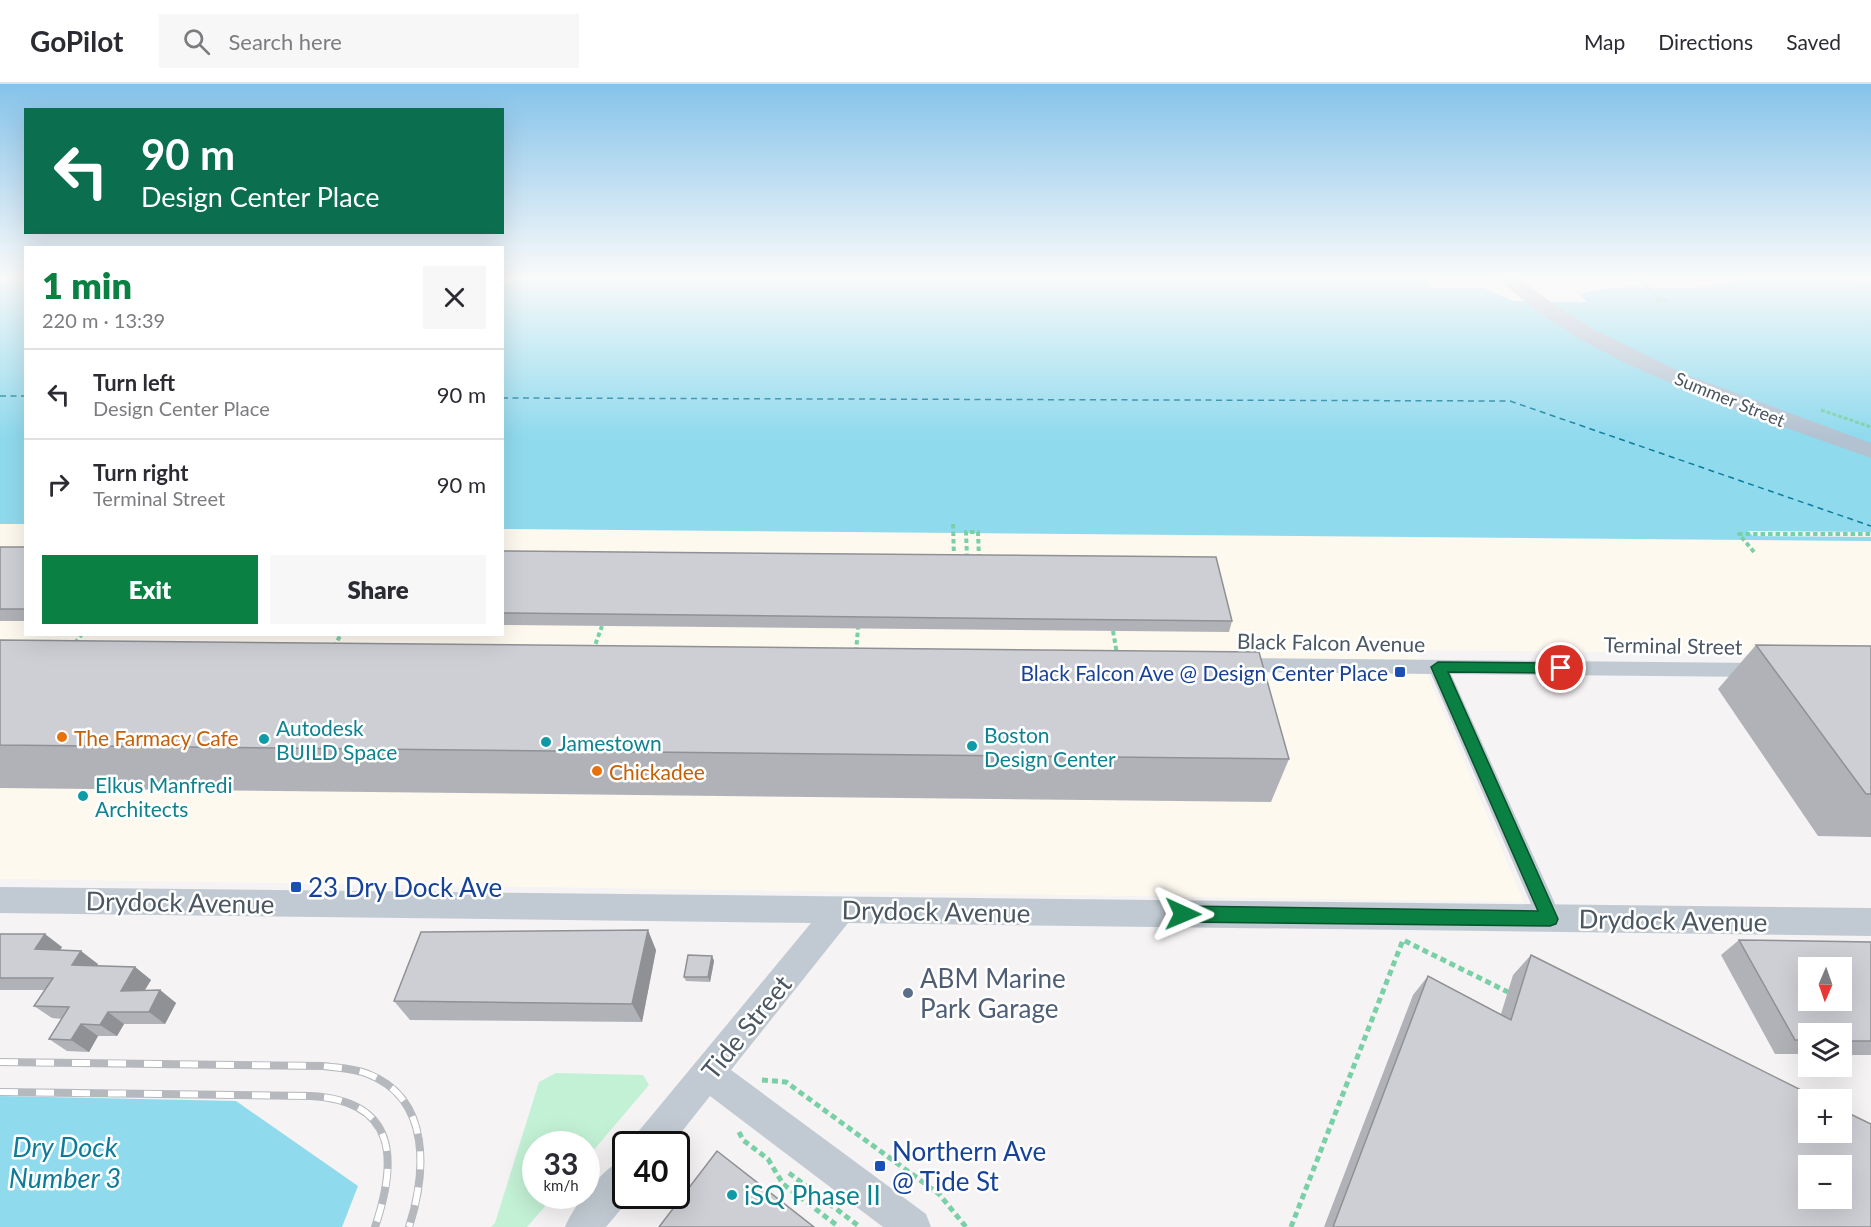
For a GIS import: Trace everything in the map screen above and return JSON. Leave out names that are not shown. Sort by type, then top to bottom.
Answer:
[{"type":"main road","name":"Summer Street","points":[[1583,329],[1670,375],[1759,412],[1871,451]]},
{"type":"street","name":"Black Falcon Avenue","points":[[1214,664],[1438,667]]},
{"type":"street","name":"Terminal Street","points":[[1438,667],[1781,671]]},
{"type":"street","points":[[1438,667],[1550,919]]},
{"type":"street","name":"Drydock Avenue","points":[[0,900],[1871,922]]},
{"type":"street","name":"Tide Street","points":[[661,1131],[841,909]]},
{"type":"street","points":[[708,1074],[913,1227]]},
{"type":"street","points":[[583,1227],[612,1192]]},
{"type":"path","points":[[1821,410],[1871,427]]},
{"type":"path","points":[[953,524],[954,560],[968,560],[966,532],[978,532],[979,567]]},
{"type":"path","points":[[1754,552],[1739,534],[1871,534]]},
{"type":"path","points":[[590,658],[602,626]]},
{"type":"path","points":[[856,660],[858,628]]},
{"type":"path","points":[[1113,631],[1119,663]]},
{"type":"path","points":[[69,651],[80,636]]},
{"type":"path","points":[[330,656],[340,636]]},
{"type":"path","points":[[1291,1227],[1403,940],[1508,992]]},
{"type":"path","points":[[786,1082],[939,1194],[966,1227]]},
{"type":"path","points":[[743,1140],[768,1159],[783,1184],[839,1227]]},
{"type":"path","points":[[789,1173],[860,1227]]},
{"type":"shaded area","points":[[0,524],[24,524],[24,636],[504,636],[504,529],[1871,541],[1871,651],[1861,655],[1417,650],[1524,902],[0,879]]},
{"type":"green space","points":[[556,1073],[643,1075],[649,1085],[600,1143],[600,1131],[524,1131],[539,1082]]},
{"type":"green space","points":[[522,1136],[522,1209],[543,1209],[527,1227],[491,1227],[495,1223]]},
{"type":"water","points":[[0,329],[24,329],[24,524],[0,524]]},
{"type":"water","points":[[504,329],[1871,329],[1871,541],[504,529]]},
{"type":"water","name":"Dry Dock Number 3","points":[[0,1096],[236,1101],[358,1186],[342,1227],[0,1227]]},
{"type":"pier","points":[[1748,531],[1871,532],[1871,537],[1753,536]]},
{"type":"building","points":[[0,547],[24,547],[24,609],[0,609]]},
{"type":"building","points":[[504,551],[1216,557],[1232,621],[504,613]]},
{"type":"building","points":[[0,640],[1259,652],[1289,759],[0,745]]},
{"type":"building","points":[[1756,645],[1871,646],[1871,794],[1866,794]]},
{"type":"building","points":[[648,930],[632,1004],[394,1001],[421,932]]},
{"type":"building","points":[[0,934],[45,934],[35,949],[81,951],[72,965],[135,967],[121,991],[160,990],[149,1012],[108,1012],[100,1025],[81,1024],[71,1040],[49,1039],[69,1007],[34,1006],[53,978],[0,978]]},
{"type":"building","points":[[1739,940],[1871,942],[1871,1041],[1852,1041],[1852,1023],[1798,1023],[1798,1040],[1795,1040]]},
{"type":"building","points":[[688,955],[712,956],[708,977],[684,977]]},
{"type":"building","points":[[1531,955],[1799,1089],[1798,1143],[1852,1143],[1852,1115],[1871,1124],[1871,1227],[1333,1227],[1428,976],[1511,1020]]},
{"type":"building","name":"iSQ Phase II","points":[[717,1151],[814,1227],[659,1227],[673,1209],[690,1209],[690,1186]]},
{"type":"ferry route","points":[[0,396],[24,396]]},
{"type":"ferry route","points":[[504,398],[1510,401],[1871,526]]},
{"type":"railway","points":[[0,1062],[323,1066],[352,1069],[368,1074],[389,1086],[404,1101],[414,1119],[419,1140],[419,1184],[409,1227]]},
{"type":"railway","points":[[0,1092],[311,1096],[339,1100],[361,1109],[375,1122],[384,1138],[388,1157],[387,1179],[375,1227]]},
{"type":"place","name":"Black Falcon Ave @ Design Center Place","points":[[1400,672]]},
{"type":"place","name":"The Farmacy Cafe","points":[[62,737]]},
{"type":"place","name":"Autodesk BUILD Space","points":[[264,739]]},
{"type":"place","name":"Jamestown","points":[[546,742]]},
{"type":"place","name":"Boston Design Center","points":[[972,746]]},
{"type":"place","name":"Chickadee","points":[[597,771]]},
{"type":"place","name":"Elkus Manfredi Architects","points":[[83,796]]},
{"type":"place","name":"23 Dry Dock Ave","points":[[296,887]]},
{"type":"place","name":"ABM Marine Park Garage","points":[[908,993]]},
{"type":"place","name":"Northern Ave @ Tide St","points":[[880,1166]]},
{"type":"place","name":"iSQ Phase II","points":[[732,1195]]},
{"type":"route","points":[[1183,914],[1550,919],[1438,667],[1561,668]]}]
